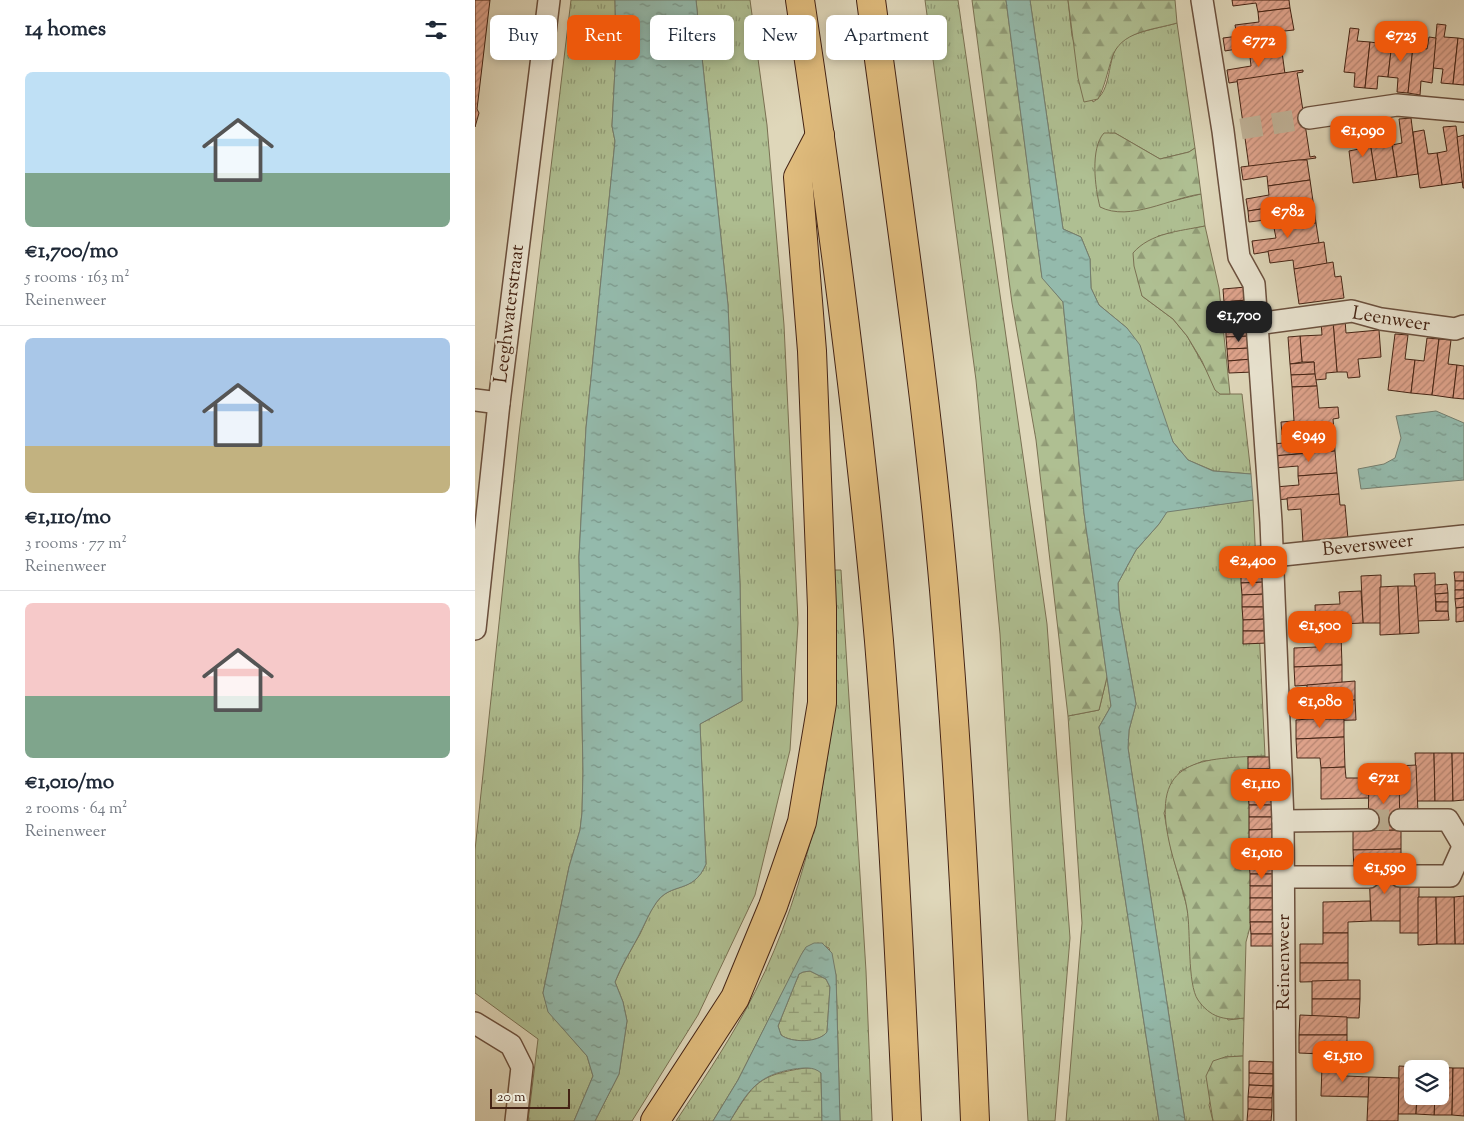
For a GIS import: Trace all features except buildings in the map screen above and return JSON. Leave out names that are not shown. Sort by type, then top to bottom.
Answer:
[{"type":"highway","points":[[800,0],[820,135],[859,440],[879,641],[897,906],[907,1121]]},
{"type":"highway","points":[[871,0],[915,330],[944,588],[967,901],[975,1121]]},
{"type":"highway","points":[[655,1121],[735,998],[773,906],[801,822],[822,703],[822,607],[812,351],[798,177],[820,135]]},
{"type":"street","name":"Leeghwaterstraat","points":[[475,629],[499,403],[549,0]]},
{"type":"street","name":"Reinenweer","points":[[1202,0],[1232,130],[1239,257],[1254,284],[1257,324],[1273,556],[1283,821],[1285,1121]]},
{"type":"street","points":[[1309,118],[1397,105],[1464,111]]},
{"type":"street","name":"Leenweer","points":[[1257,324],[1352,311],[1381,319],[1455,330],[1464,326]]},
{"type":"street","points":[[475,400],[499,403]]},
{"type":"street","name":"Beversweer","points":[[1273,556],[1464,536]]},
{"type":"street","points":[[1283,821],[1368,820]]},
{"type":"street","points":[[1400,820],[1448,820],[1464,847],[1451,876],[1401,876]]},
{"type":"street","points":[[1284,877],[1369,877]]},
{"type":"street","points":[[475,1023],[511,1045],[522,1067],[516,1121]]},
{"type":"green space","points":[[571,0],[615,0],[615,15],[569,15]]},
{"type":"green space","points":[[696,0],[750,0],[752,15],[744,15],[744,60],[758,60],[767,125],[784,325],[798,623],[790,750],[755,895],[698,1015],[632,1121],[595,1121],[619,1074],[627,1021],[623,1002],[615,982],[656,903],[668,892],[695,880],[701,874],[706,864],[700,724],[742,701],[740,584],[728,305],[702,60],[734,60],[734,15],[698,15]]},
{"type":"green space","points":[[925,0],[958,0],[1047,624],[1070,938],[1055,1121],[1028,1121],[1000,634],[976,380],[933,60],[947,60],[947,15],[927,15]]},
{"type":"green space","points":[[972,0],[1006,0],[1042,277],[1063,302],[1084,513],[1107,677],[1099,710],[1068,716],[1036,440],[1012,303]]},
{"type":"green space","points":[[1030,0],[1068,0],[1072,36],[1093,102],[1104,91],[1112,58],[1123,39],[1137,33],[1177,23],[1195,148],[1189,152],[1160,159],[1115,133],[1160,204],[1201,194],[1205,226],[1158,236],[1142,296],[1173,319],[1187,336],[1220,394],[1242,394],[1251,474],[1214,471],[1188,460],[1173,442],[1127,328],[1099,305],[1091,288],[1090,259],[1081,237],[1063,229]]},
{"type":"green space","points":[[1068,0],[1175,0],[1177,23],[1139,33],[1122,42],[1112,58],[1098,99],[1084,102],[1078,78]]},
{"type":"green space","points":[[567,33],[567,60],[615,60],[612,126],[615,141],[586,428],[579,557],[582,813],[580,830],[569,867],[543,993],[549,1012],[587,1056],[593,1076],[574,1121],[528,1121],[538,1039],[475,993],[475,850],[519,434]]},
{"type":"green space","points":[[1104,133],[1115,133],[1160,159],[1189,152],[1195,148],[1201,194],[1137,211],[1112,211],[1100,207],[1095,179],[1095,158],[1097,148]]},
{"type":"green space","points":[[1205,226],[1219,288],[1230,394],[1220,394],[1215,390],[1202,361],[1187,336],[1173,319],[1142,296],[1134,266],[1133,253],[1148,241],[1176,231]]},
{"type":"green space","points":[[1253,500],[1265,756],[1203,761],[1180,771],[1164,813],[1171,849],[1187,907],[1191,938],[1228,1020],[1244,1018],[1243,1056],[1225,1057],[1209,1105],[1213,1121],[1185,1121],[1128,748],[1129,730],[1136,704],[1119,608],[1118,583],[1136,550],[1159,524],[1167,511]]},
{"type":"green space","points":[[833,570],[841,570],[866,971],[872,1121],[840,1121],[836,975],[829,948],[818,943],[804,950],[738,1080],[713,1121],[676,1121],[720,1053],[765,972],[783,929],[811,840],[829,747],[834,702],[836,658]]},
{"type":"green space","points":[[1107,677],[1111,706],[1099,727],[1159,1121],[1066,1121],[1082,923],[1068,716],[1099,710]]},
{"type":"green space","points":[[1265,756],[1269,857],[1246,942],[1244,1018],[1230,1019],[1218,1016],[1207,1010],[1198,1000],[1192,982],[1187,909],[1171,850],[1166,821],[1166,798],[1172,782],[1182,771],[1197,763],[1216,759]]},
{"type":"green space","points":[[810,971],[826,979],[830,987],[827,1032],[823,1036],[812,1040],[805,1041],[786,1038],[781,1035],[778,1026],[799,974]]},
{"type":"green space","points":[[1243,1056],[1243,1121],[1213,1121],[1206,1076],[1213,1061],[1225,1057]]},
{"type":"green space","points":[[805,1068],[816,1068],[821,1073],[822,1121],[730,1121],[745,1098],[759,1083],[777,1074]]},
{"type":"water","points":[[615,0],[696,0],[698,15],[650,15],[650,60],[702,60],[728,305],[740,584],[742,701],[700,724],[706,864],[701,874],[695,880],[668,892],[656,903],[623,965],[615,982],[623,1002],[627,1021],[619,1074],[595,1121],[574,1121],[593,1076],[587,1056],[548,1012],[543,993],[569,867],[580,830],[582,813],[579,557],[586,428],[615,141],[612,126],[615,60],[640,60],[640,15],[615,15]]},
{"type":"water","points":[[1006,0],[1030,0],[1063,229],[1081,237],[1090,259],[1091,288],[1099,305],[1127,328],[1140,345],[1173,442],[1188,460],[1213,471],[1251,474],[1253,500],[1167,512],[1136,550],[1118,583],[1119,608],[1136,704],[1129,730],[1128,748],[1185,1121],[1159,1121],[1099,727],[1111,706],[1084,513],[1063,302],[1042,278]]},
{"type":"water","points":[[1436,411],[1464,423],[1464,480],[1361,489],[1358,469],[1384,464],[1395,458],[1401,438],[1396,416]]},
{"type":"water","points":[[814,943],[822,943],[832,953],[836,975],[840,1121],[822,1121],[821,1073],[812,1068],[805,1068],[781,1072],[762,1080],[748,1093],[730,1121],[713,1121],[738,1080],[806,947]],"holes":[[[810,971],[826,979],[830,987],[827,1032],[823,1036],[805,1041],[786,1038],[781,1035],[778,1026],[799,974]]]},
{"type":"tunnel","points":[[1241,129],[1309,118]]},
{"type":"tunnel","points":[[1368,820],[1400,820]]},
{"type":"tunnel","points":[[1369,877],[1400,876]]}]
